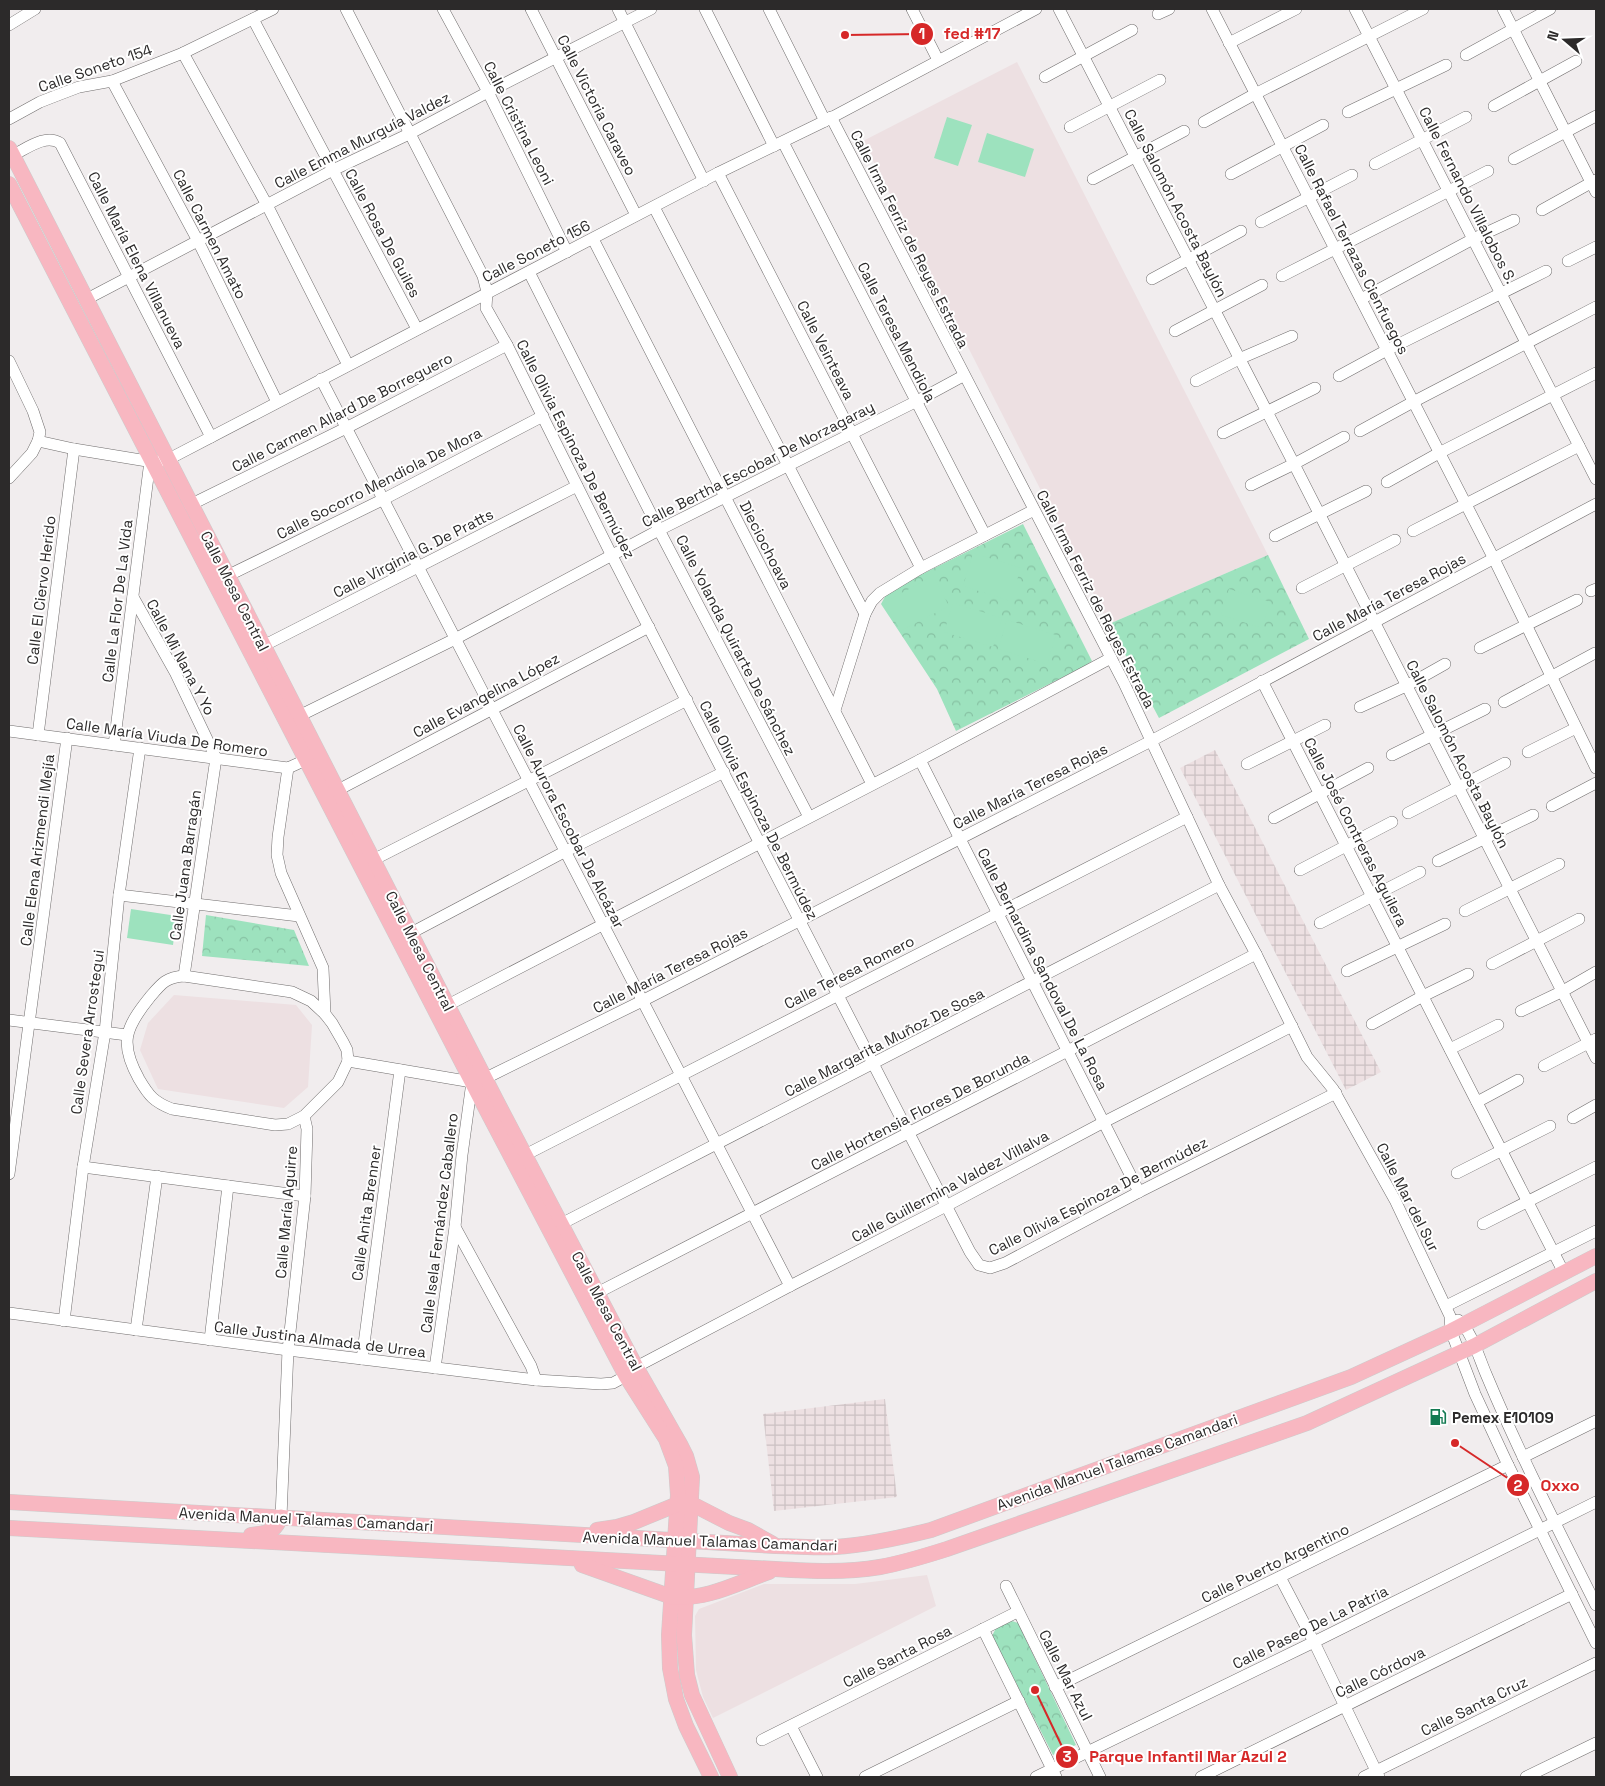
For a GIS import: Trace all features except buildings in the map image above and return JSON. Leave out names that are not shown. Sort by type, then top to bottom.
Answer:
[{"type":"main road","name":"Calle Mesa Central","points":[[10,154],[87,299],[157,461],[190,505],[227,576],[299,716],[313,757],[338,790],[448,1005],[479,1080],[525,1155],[597,1293],[631,1372]]},
{"type":"main road","name":"Calle Mesa Central","points":[[9,184],[313,757],[666,1439],[685,1504],[679,1598],[684,1654],[692,1695],[730,1777]]},
{"type":"main road","name":"Avenida Manuel Talamas Camandari","points":[[9,1502],[776,1546],[833,1547],[862,1545],[894,1540],[931,1530],[1352,1378],[1453,1319],[1564,1273],[1596,1256]]},
{"type":"main road","name":"Avenida Manuel Talamas Camandari","points":[[9,1528],[681,1565],[826,1570],[878,1567],[909,1561],[947,1549],[1307,1423],[1474,1346],[1596,1281]]},
{"type":"main road","points":[[566,1535],[617,1527],[685,1504],[748,1530],[776,1546]]},
{"type":"main road","points":[[212,1538],[267,1533],[276,1527],[282,1517]]},
{"type":"main road","points":[[564,1559],[679,1598],[731,1587],[775,1569]]},
{"type":"main road","name":"Calle Mesa Central","points":[[679,1598],[669,1635],[670,1668],[676,1699],[686,1726],[711,1777]]},
{"type":"main road","points":[[676,1699],[692,1695]]},
{"type":"street","points":[[9,25],[35,9]]},
{"type":"street","name":"Calle Soneto 154","points":[[9,119],[40,102],[80,87],[112,81],[183,53],[273,9]]},
{"type":"street","name":"Calle Olivia Espinoza De Bermúdez","points":[[346,9],[482,276],[487,292],[486,308],[543,416],[612,556],[837,995],[970,1252],[979,1265],[990,1268],[1005,1263],[1139,1192],[1336,1093]]},
{"type":"street","name":"Calle Cristina Leoni","points":[[442,9],[488,92],[567,252]]},
{"type":"street","name":"Calle Victoria Caraveo","points":[[531,9],[636,215]]},
{"type":"street","points":[[618,9],[704,180]]},
{"type":"street","name":"Calle Emma Murguía Valdez","points":[[87,299],[333,170],[409,134],[651,9]]},
{"type":"street","name":"Calle Teresa Mendiola","points":[[705,9],[779,144],[985,535]]},
{"type":"street","points":[[769,9],[828,119]]},
{"type":"street","points":[[912,9],[938,60]]},
{"type":"street","name":"Calle Soneto 156","points":[[157,461],[210,437],[704,180],[828,119],[1036,9]]},
{"type":"street","name":"Calle Salomón Acosta Baylón","points":[[1059,9],[1563,991],[1592,1041],[1596,1058]]},
{"type":"street","name":"Calle Rafael Terrazas Cienfuegos","points":[[1212,9],[1494,559],[1596,768]]},
{"type":"street","points":[[1229,43],[1296,9]]},
{"type":"street","name":"Calle Fernando Villalobos S.","points":[[1355,9],[1596,479]]},
{"type":"street","points":[[1204,122],[1369,35],[1423,9]]},
{"type":"street","points":[[1503,9],[1595,185],[1542,210]]},
{"type":"street","points":[[1466,55],[1550,9]]},
{"type":"street","name":"Calle Rosa De Guiles","points":[[253,19],[417,329]]},
{"type":"street","points":[[1045,76],[1132,30]]},
{"type":"street","points":[[183,53],[267,205],[348,365]]},
{"type":"street","points":[[1494,106],[1576,61]]},
{"type":"street","points":[[1348,112],[1446,65]]},
{"type":"street","points":[[1070,127],[1160,80]]},
{"type":"street","name":"Calle Carmen Amato","points":[[112,81],[198,241],[277,402]]},
{"type":"street","points":[[1514,159],[1596,116]]},
{"type":"street","points":[[1375,164],[1466,117]]},
{"type":"street","name":"Calle Irma Ferriz de Reyes Estrada","points":[[828,119],[1111,658],[1219,885],[1256,954],[1307,1057],[1336,1093]]},
{"type":"street","points":[[1231,174],[1323,125]]},
{"type":"street","points":[[1093,179],[1184,131]]},
{"type":"street","name":"Calle María Elena Villanueva","points":[[10,154],[49,139],[60,143],[210,437]]},
{"type":"street","points":[[1282,276],[1488,171]]},
{"type":"street","name":"Calle Veinteava","points":[[718,173],[921,568]]},
{"type":"street","points":[[1261,222],[1352,176]]},
{"type":"street","points":[[654,207],[865,614]]},
{"type":"street","points":[[1361,299],[1473,239],[1514,220]]},
{"type":"street","points":[[1152,279],[1241,232]]},
{"type":"street","name":"Dieciochoava","points":[[593,239],[872,784]]},
{"type":"street","points":[[1568,261],[1596,247]]},
{"type":"street","points":[[1339,376],[1386,350],[1546,271]]},
{"type":"street","name":"Calle Yolanda Quirarte De Sánchez","points":[[529,272],[659,530],[808,817]]},
{"type":"street","points":[[1175,331],[1262,285]]},
{"type":"street","points":[[1360,431],[1596,307]]},
{"type":"street","points":[[1196,381],[1239,359],[1292,336]]},
{"type":"street","name":"Calle Carmen Allard De Borreguero","points":[[190,505],[507,346]]},
{"type":"street","points":[[9,360],[38,422],[40,432],[32,453],[9,478]]},
{"type":"street","points":[[1387,482],[1596,372]]},
{"type":"street","name":"Calle Bertha Escobar De Norzagaray","points":[[299,716],[455,639],[659,530],[853,434],[964,376]]},
{"type":"street","name":"Calle Aurora Escobar De Alcázar","points":[[321,379],[790,1286]]},
{"type":"street","points":[[1223,433],[1315,388]]},
{"type":"street","name":"Calle Socorro Mendiola De Mora","points":[[227,576],[384,499],[543,416]]},
{"type":"street","points":[[1250,485],[1344,437]]},
{"type":"street","points":[[38,441],[74,449],[157,461]]},
{"type":"street","points":[[1413,531],[1579,446]]},
{"type":"street","name":"Calle El Ciervo Herido","points":[[38,735],[74,449]]},
{"type":"street","name":"Calle La Flor De La Vida","points":[[114,745],[133,596],[157,461]]},
{"type":"street","name":"Calle Virginia G. De Pratts","points":[[263,646],[577,486]]},
{"type":"street","points":[[1275,536],[1366,491]]},
{"type":"street","name":"Calle María Teresa Rojas","points":[[479,1080],[642,1001],[1151,741],[1596,504]]},
{"type":"street","name":"Calle Irma Ferriz de Reyes Estrada","points":[[835,710],[865,614],[880,593],[921,568],[1034,510]]},
{"type":"street","points":[[1302,588],[1395,540]]},
{"type":"street","name":"Calle Mi Nana Y Yo","points":[[133,596],[175,672],[216,758]]},
{"type":"street","points":[[1480,648],[1577,600]]},
{"type":"street","name":"Calle Evangelina López","points":[[338,790],[649,627]]},
{"type":"street","points":[[1504,702],[1595,652]]},
{"type":"street","points":[[448,1005],[920,760],[1111,658]]},
{"type":"street","points":[[1360,707],[1406,686],[1445,664]]},
{"type":"street","name":"Calle José Contreras Aguilera","points":[[1262,681],[1564,1273]]},
{"type":"street","points":[[373,860],[687,700]]},
{"type":"street","points":[[1392,755],[1485,709]]},
{"type":"street","points":[[1247,764],[1325,724]]},
{"type":"street","points":[[1528,752],[1576,728]]},
{"type":"street","name":"Calle María Viuda De Romero","points":[[9,731],[288,768]]},
{"type":"street","name":"Calle Elena Arizmendi Mejía","points":[[9,1174],[67,738]]},
{"type":"street","name":"Calle Severa Arrostegui","points":[[64,1321],[83,1167],[105,1032],[119,895],[140,748]]},
{"type":"street","points":[[313,757],[288,768],[277,855],[281,873],[323,968],[325,1014]]},
{"type":"street","name":"Calle Juana Barragán","points":[[184,976],[216,758]]},
{"type":"street","name":"Calle Bernardina Sandoval De La Rosa","points":[[920,760],[1139,1192]]},
{"type":"street","points":[[1408,813],[1505,763]]},
{"type":"street","points":[[1274,818],[1368,768]]},
{"type":"street","points":[[411,933],[566,851],[724,772]]},
{"type":"street","points":[[1552,806],[1596,783]]},
{"type":"street","points":[[1438,861],[1533,815]]},
{"type":"street","name":"Calle Teresa Romero","points":[[525,1155],[1186,817]]},
{"type":"street","points":[[1300,870],[1392,822]]},
{"type":"street","points":[[1465,911],[1559,864]]},
{"type":"street","points":[[1320,923],[1420,872]]},
{"type":"street","name":"Calle Margarita Muñoz De Sosa","points":[[561,1224],[1219,885]]},
{"type":"street","points":[[119,895],[299,916]]},
{"type":"street","points":[[1492,964],[1579,918]]},
{"type":"street","points":[[1347,971],[1445,924]]},
{"type":"street","name":"Calle Hortensia Flores De Borunda","points":[[597,1293],[1069,1052],[1256,954]]},
{"type":"street","points":[[1521,1011],[1563,991],[1596,972]]},
{"type":"street","points":[[1372,1024],[1468,974]]},
{"type":"street","points":[[184,976],[292,992],[311,1001],[325,1014],[347,1050],[348,1061],[338,1082],[304,1116],[288,1124],[275,1125],[172,1109],[157,1103],[147,1092],[130,1064],[126,1050],[134,1016],[162,983],[173,977],[184,976]]},
{"type":"street","points":[[9,1020],[128,1035]]},
{"type":"street","points":[[1450,1049],[1498,1025]]},
{"type":"street","name":"Calle Guillermina Valdez Villalva","points":[[631,1372],[790,1286],[1292,1026]]},
{"type":"street","points":[[1544,1066],[1592,1041]]},
{"type":"street","points":[[348,1061],[479,1080]]},
{"type":"street","name":"Calle Anita Brenner","points":[[362,1359],[400,1070]]},
{"type":"street","name":"Calle Isela Fernández Caballero","points":[[435,1368],[455,1227],[462,1155],[479,1080]]},
{"type":"street","points":[[1477,1102],[1518,1080]]},
{"type":"street","name":"Calle Mar del Sur","points":[[1336,1093],[1395,1200],[1453,1319],[1474,1346],[1523,1457],[1555,1522],[1591,1582],[1596,1605]]},
{"type":"street","points":[[1572,1118],[1596,1105]]},
{"type":"street","name":"Calle María Aguirre","points":[[282,1517],[288,1350],[305,1196],[307,1130],[304,1116]]},
{"type":"street","points":[[1457,1173],[1550,1126]]},
{"type":"street","points":[[83,1167],[305,1196]]},
{"type":"street","points":[[1483,1224],[1596,1167]]},
{"type":"street","points":[[136,1330],[157,1176]]},
{"type":"street","points":[[210,1340],[228,1186]]},
{"type":"street","points":[[455,1227],[531,1366],[536,1380]]},
{"type":"street","points":[[1453,1319],[1554,1253],[1596,1231]]},
{"type":"street","name":"Calle Justina Almada de Urrea","points":[[9,1313],[288,1350],[536,1380],[613,1383],[631,1372]]},
{"type":"street","name":"Calle Mar del Sur","points":[[1453,1319],[1458,1353],[1475,1394],[1596,1643]]},
{"type":"street","points":[[1523,1457],[1596,1421]]},
{"type":"street","name":"Calle Puerto Argentino","points":[[1055,1687],[1508,1465]]},
{"type":"street","name":"Calle Paseo De La Patria","points":[[1036,1777],[1054,1773],[1087,1752],[1596,1502]]},
{"type":"street","points":[[1280,1577],[1378,1774]]},
{"type":"street","name":"Calle Mar Azul","points":[[1006,1586],[1017,1612],[1100,1777]]},
{"type":"street","name":"Calle Córdova","points":[[1201,1777],[1572,1594]]},
{"type":"street","name":"Calle Santa Rosa","points":[[762,1740],[1017,1612]]},
{"type":"street","points":[[983,1629],[1054,1773]]},
{"type":"street","name":"Calle Santa Cruz","points":[[1364,1777],[1378,1774],[1596,1662]]},
{"type":"street","points":[[865,1777],[1019,1701]]},
{"type":"street","points":[[791,1726],[817,1777]]},
{"type":"street","points":[[1526,1777],[1596,1743]]},
{"type":"shaded area","points":[[1017,62],[1268,555],[1109,624],[863,141]]},
{"type":"shaded area","points":[[1215,750],[1381,1072],[1346,1090],[1180,768]]},
{"type":"shaded area","points":[[174,995],[296,1005],[312,1025],[308,1087],[284,1108],[158,1089],[140,1050],[148,1023]]},
{"type":"shaded area","points":[[885,1399],[897,1497],[774,1511],[763,1414]]},
{"type":"shaded area","points":[[927,1575],[936,1606],[713,1718],[703,1697],[696,1670],[695,1616],[699,1609],[764,1584],[855,1584]]},
{"type":"green space","points":[[947,117],[972,125],[958,166],[934,158]]},
{"type":"green space","points":[[987,133],[1034,149],[1025,177],[978,162]]},
{"type":"green space","points":[[1023,524],[1092,661],[956,731],[937,689],[881,604],[888,591]]},
{"type":"green space","points":[[973,553],[1021,568],[1010,601],[963,586]]},
{"type":"green space","points":[[1268,555],[1309,639],[1159,718],[1109,624]]},
{"type":"green space","points":[[933,576],[949,606],[900,631],[885,602]]},
{"type":"green space","points":[[1229,589],[1270,602],[1262,628],[1221,615]]},
{"type":"green space","points":[[953,603],[1002,618],[993,647],[944,632]]},
{"type":"green space","points":[[1007,620],[1056,635],[1047,664],[998,649]]},
{"type":"green space","points":[[131,909],[177,916],[173,945],[127,938]]},
{"type":"green space","points":[[206,915],[294,930],[309,966],[202,956]]},
{"type":"green space","points":[[1012,1621],[1018,1623],[1076,1745],[1053,1755],[992,1636],[996,1628]]},
{"type":"place","name":"fed #17","points":[[845,35]]},
{"type":"place","name":"Pemex E10109","points":[[1438,1417]]},
{"type":"place","name":"Oxxo","points":[[1455,1443]]},
{"type":"place","name":"Parque Infantil Mar Azul 2","points":[[1035,1690]]}]
